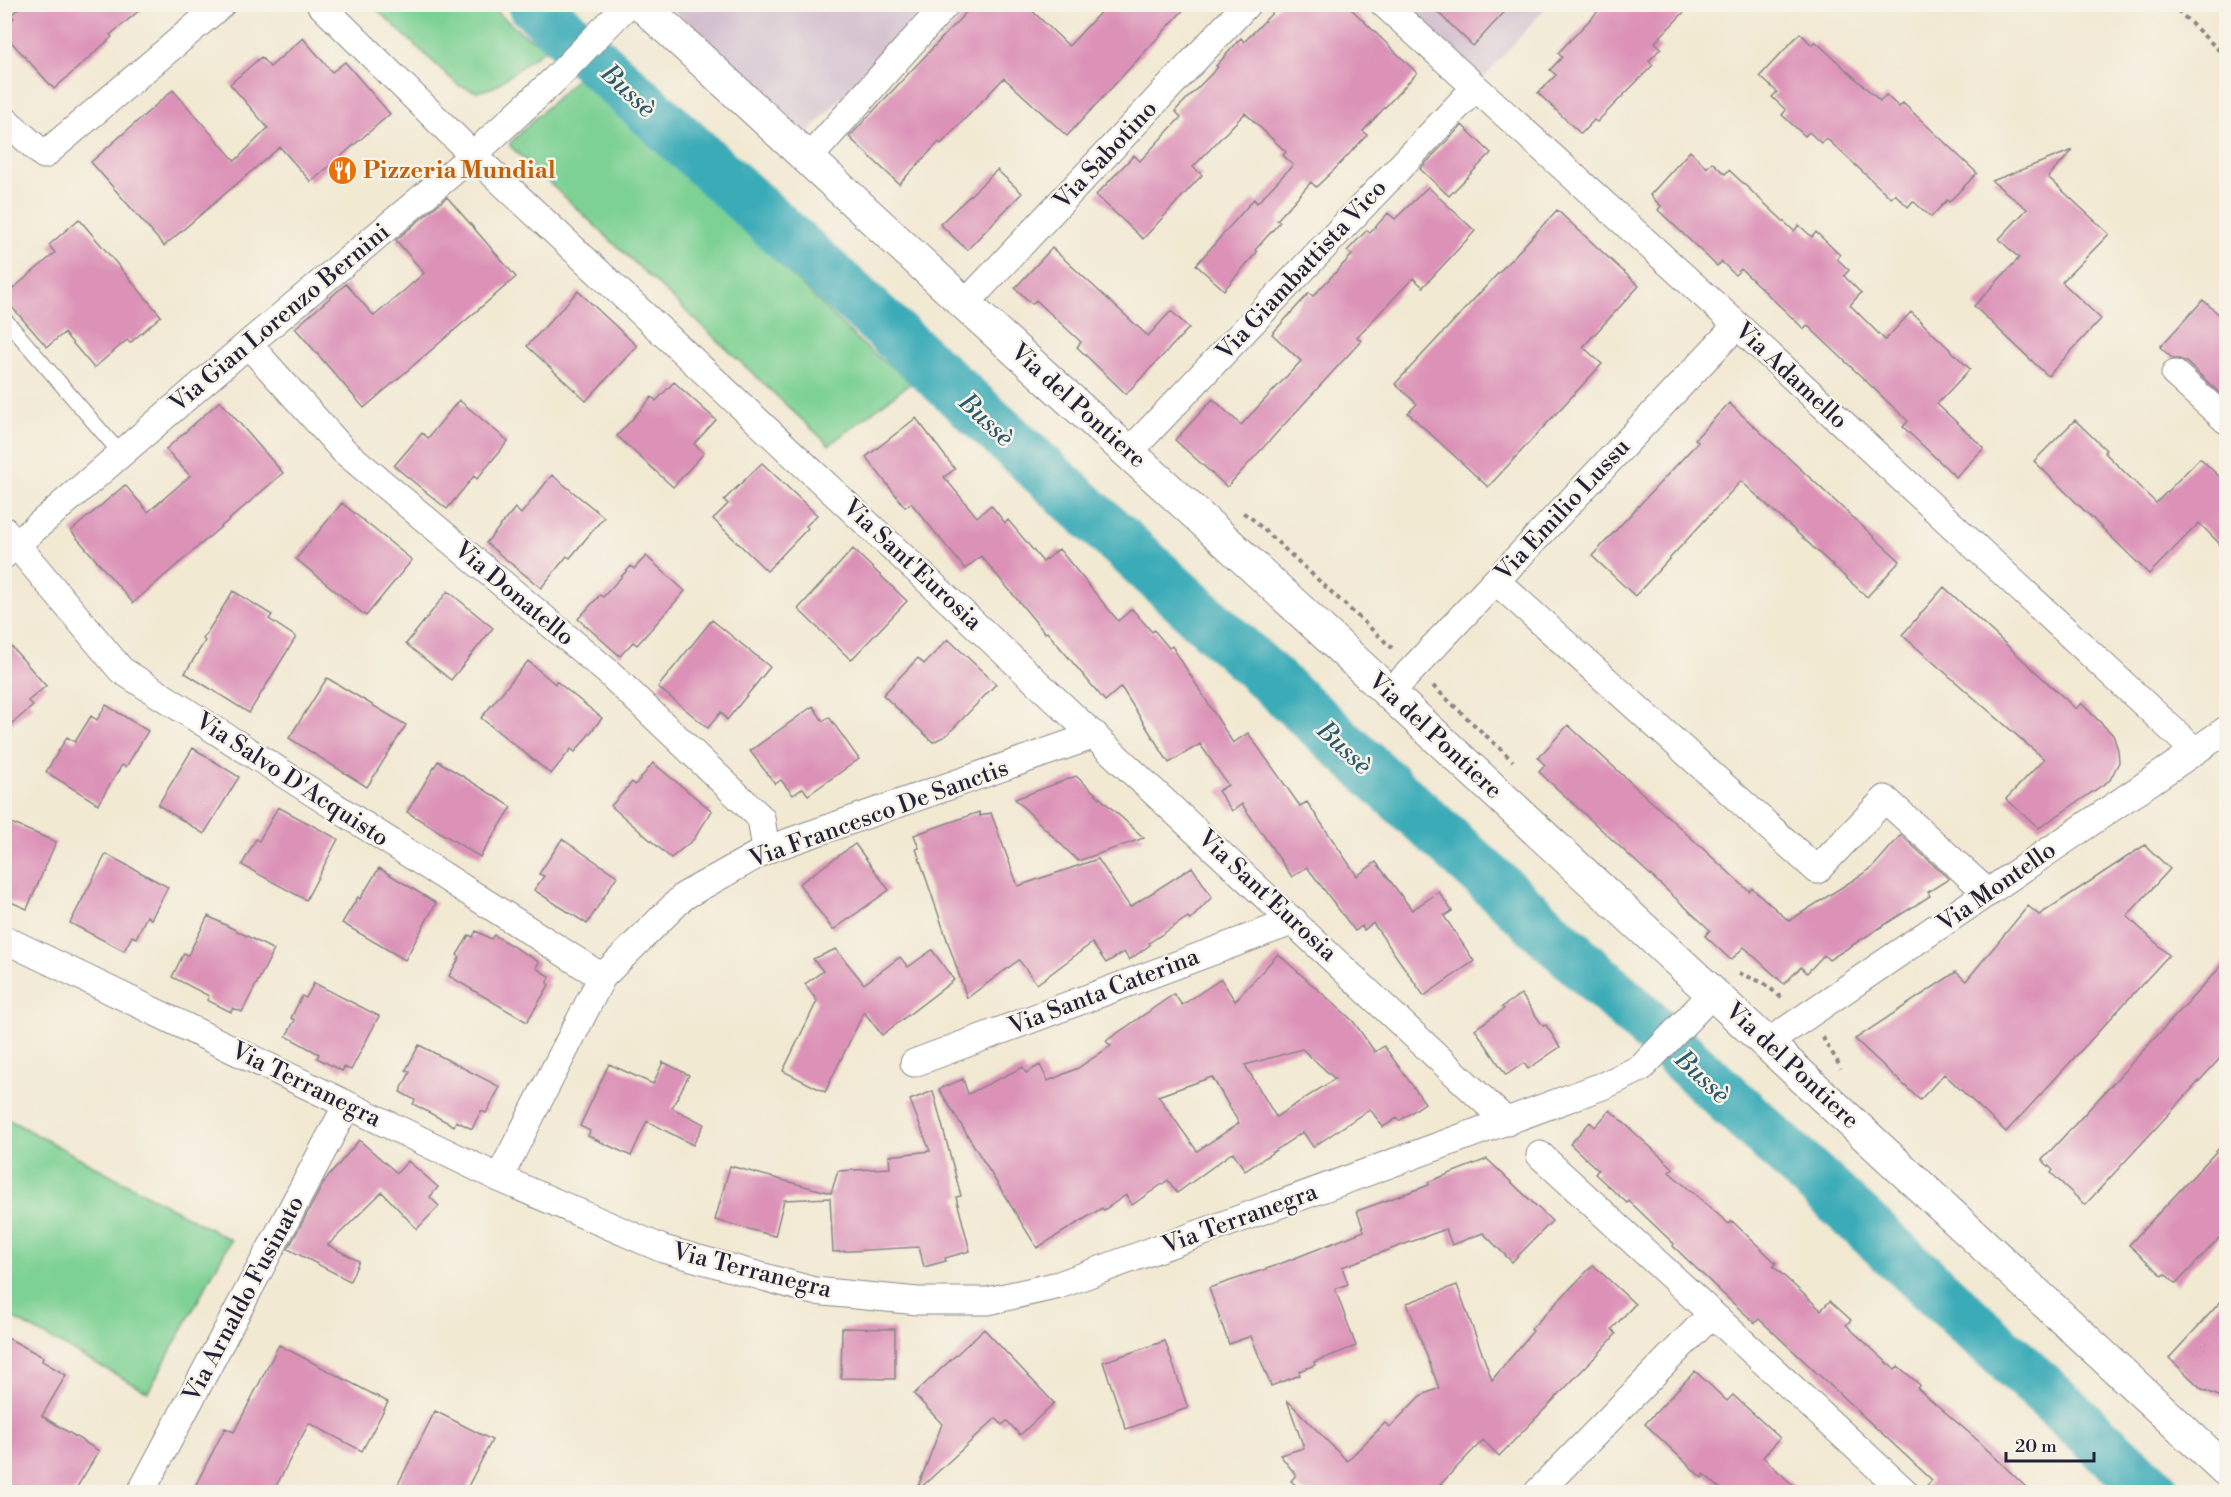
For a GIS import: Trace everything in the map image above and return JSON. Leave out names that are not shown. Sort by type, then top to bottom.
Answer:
[{"type":"main road","name":"Via del Pontiere","points":[[630,7],[807,160],[1130,452],[1389,694],[1703,1003],[1767,1044],[2226,1470]]},
{"type":"street","points":[[4,119],[44,155],[222,4]]},
{"type":"street","name":"Via Sant'Eurosia","points":[[320,4],[472,155],[1507,1122]]},
{"type":"street","points":[[807,160],[946,4]]},
{"type":"street","name":"Via Sabotino","points":[[965,304],[1246,4]]},
{"type":"street","name":"Via Adamello","points":[[1384,4],[1737,325],[2195,751]]},
{"type":"street","name":"Via Gian Lorenzo Bernini","points":[[9,543],[120,454],[472,155],[630,7]]},
{"type":"street","name":"Via Giambattista Vico","points":[[1130,452],[1475,88]]},
{"type":"street","name":"Via Emilio Lussu","points":[[1389,694],[1737,325]]},
{"type":"street","name":"Via Donatello","points":[[248,344],[344,451],[608,672],[761,818],[766,850]]},
{"type":"street","points":[[2175,374],[2226,420]]},
{"type":"street","name":"Via Salvo D'Acquisto","points":[[9,543],[121,670],[602,977]]},
{"type":"street","points":[[1496,581],[1817,870],[1885,799],[1988,893]]},
{"type":"street","name":"Via Montello","points":[[1767,1044],[2226,730]]},
{"type":"street","name":"Via Francesco De Sanctis","points":[[499,1178],[602,977],[684,896],[766,850],[1095,735]]},
{"type":"street","name":"Via Santa Caterina","points":[[914,1064],[1294,921]]},
{"type":"street","name":"Via Terranegra","points":[[4,939],[499,1178],[663,1249],[814,1291],[918,1301],[988,1301],[1059,1285],[1605,1085],[1641,1068],[1703,1003]]},
{"type":"street","name":"Via Arnaldo Fusinato","points":[[141,1492],[347,1105]]},
{"type":"street","points":[[1540,1155],[1905,1492]]},
{"type":"street","points":[[1538,1492],[1712,1314]]},
{"type":"lane","points":[[4,318],[120,454]]},
{"type":"path","points":[[2171,4],[2226,57]]},
{"type":"path","points":[[1822,1036],[1837,1057]]},
{"type":"shaded area","points":[[668,5],[928,5],[807,134]]},
{"type":"shaded area","points":[[1403,5],[1548,5],[1482,80]]},
{"type":"green space","points":[[372,5],[490,5],[521,32],[542,44],[544,50],[494,87],[477,92],[458,85]]},
{"type":"green space","points":[[578,77],[585,78],[618,115],[743,228],[861,343],[912,382],[829,445],[510,146],[510,143]]},
{"type":"green space","points":[[4,1117],[231,1240],[148,1392],[5,1314]]},
{"type":"building","points":[[23,4],[147,4],[110,35],[112,37],[54,89],[4,34],[4,27],[14,18],[11,15]]},
{"type":"building","points":[[974,4],[1025,4],[1069,46],[1108,4],[1189,4],[1067,136],[1004,78],[899,184],[849,137]]},
{"type":"building","points":[[1281,4],[1346,4],[1417,73],[1363,131],[1367,135],[1334,170],[1316,187],[1311,182],[1277,220],[1280,222],[1224,290],[1196,265],[1254,199],[1257,203],[1293,165],[1283,155],[1286,152],[1245,113],[1193,167],[1202,175],[1143,239],[1096,195],[1134,155],[1140,161],[1181,117],[1175,111],[1218,67],[1216,66],[1241,38],[1244,42]]},
{"type":"building","points":[[1429,4],[1512,4],[1473,46]]},
{"type":"building","points":[[1605,4],[1692,4],[1655,42],[1661,48],[1649,61],[1653,65],[1597,122],[1594,120],[1581,134],[1538,93],[1556,75],[1550,70],[1562,57],[1558,53]]},
{"type":"building","points":[[1800,33],[1812,45],[1815,41],[1880,101],[1886,95],[1899,107],[1903,103],[1977,173],[1931,217],[1913,201],[1908,207],[1895,194],[1891,198],[1826,138],[1821,143],[1809,132],[1805,136],[1782,115],[1786,110],[1772,97],[1777,92],[1760,76]]},
{"type":"building","points":[[303,38],[332,72],[345,62],[390,114],[311,182],[280,147],[164,246],[91,162],[173,90],[235,161],[268,128],[230,84],[261,57],[270,67]]},
{"type":"building","points":[[1462,125],[1491,153],[1449,196],[1420,169]]},
{"type":"building","points":[[2073,150],[2048,177],[2109,234],[2062,282],[2101,319],[2048,376],[1974,306],[2019,258],[1999,239],[2027,209],[1992,181]]},
{"type":"building","points":[[1690,151],[1707,168],[1712,162],[1725,174],[1729,170],[1794,231],[1799,225],[1812,237],[1816,232],[1840,255],[1837,259],[1849,270],[1844,276],[1861,293],[1850,305],[1885,340],[1911,312],[1970,369],[1937,404],[1984,448],[1956,477],[1903,427],[1908,421],[1807,325],[1804,329],[1741,269],[1735,275],[1722,262],[1717,266],[1658,210],[1661,206],[1650,195]]},
{"type":"building","points":[[997,170],[1022,193],[967,250],[940,224]]},
{"type":"building","points":[[1428,187],[1475,231],[1423,287],[1413,278],[1357,337],[1361,341],[1227,487],[1175,440],[1213,399],[1241,425],[1301,361],[1272,334],[1309,293],[1313,296],[1352,255],[1347,251],[1367,230],[1370,233],[1388,213],[1395,219]]},
{"type":"building","points":[[447,197],[516,277],[364,408],[295,328],[346,284],[374,316],[406,289],[424,273],[396,240]]},
{"type":"building","points":[[1557,210],[1639,286],[1583,347],[1602,364],[1488,487],[1408,413],[1417,404],[1395,384]]},
{"type":"building","points":[[79,219],[161,316],[130,343],[127,340],[94,368],[64,333],[47,347],[4,298],[55,253],[49,245]]},
{"type":"building","points":[[1052,248],[1148,336],[1171,311],[1189,328],[1126,394],[1077,347],[1081,342],[1036,300],[1032,304],[1015,288]]},
{"type":"building","points":[[578,291],[637,346],[586,401],[527,346]]},
{"type":"building","points":[[2203,300],[2226,321],[2226,399],[2186,362],[2173,359],[2160,347]]},
{"type":"building","points":[[674,382],[716,420],[694,444],[704,453],[673,487],[617,436],[652,397],[656,401]]},
{"type":"building","points":[[459,400],[508,441],[477,479],[474,476],[447,509],[394,466],[422,433],[428,438]]},
{"type":"building","points":[[220,401],[283,473],[133,603],[71,531],[125,485],[148,512],[190,476],[166,449]]},
{"type":"building","points":[[1729,403],[1900,561],[1867,597],[1741,481],[1635,596],[1592,556],[1698,442],[1695,439]]},
{"type":"building","points":[[916,418],[955,469],[944,477],[977,517],[991,505],[1005,523],[1008,520],[1043,562],[1059,549],[1118,621],[1132,609],[1169,648],[1172,646],[1233,743],[1248,733],[1300,806],[1307,802],[1357,876],[1376,862],[1412,910],[1439,892],[1452,911],[1444,916],[1474,961],[1424,996],[1373,923],[1364,930],[1362,926],[1355,931],[1307,867],[1292,877],[1242,804],[1232,811],[1218,791],[1228,785],[1200,744],[1169,763],[1121,687],[1105,701],[981,556],[965,569],[911,503],[905,507],[866,457]]},
{"type":"building","points":[[2075,420],[2156,503],[2200,458],[2226,483],[2226,550],[2199,523],[2149,574],[2034,461]]},
{"type":"building","points":[[762,463],[817,515],[806,526],[808,528],[767,571],[713,519],[728,504],[724,500]]},
{"type":"building","points":[[552,475],[604,517],[541,588],[486,543],[515,508],[521,514]]},
{"type":"building","points":[[342,503],[412,560],[366,616],[296,559]]},
{"type":"building","points":[[853,549],[907,601],[851,660],[798,609]]},
{"type":"building","points":[[646,556],[685,591],[637,645],[633,642],[620,656],[578,619],[600,595],[603,597],[631,566],[634,569]]},
{"type":"building","points":[[1944,587],[2076,709],[2081,703],[2113,735],[2119,762],[2110,780],[2039,828],[2006,799],[2044,759],[1902,635]]},
{"type":"building","points":[[233,591],[272,615],[269,619],[296,637],[249,713],[185,673]]},
{"type":"building","points":[[448,591],[493,628],[451,680],[406,644]]},
{"type":"building","points":[[712,620],[770,667],[727,720],[721,712],[708,728],[658,687]]},
{"type":"building","points":[[4,638],[46,686],[28,701],[33,706],[4,730]]},
{"type":"building","points":[[948,639],[996,684],[947,735],[933,742],[883,695],[918,658],[924,664]]},
{"type":"building","points":[[528,661],[602,718],[575,752],[571,749],[551,774],[481,718]]},
{"type":"building","points":[[327,678],[406,725],[367,787],[289,738]]},
{"type":"building","points":[[106,705],[148,731],[126,767],[122,765],[98,804],[46,772],[67,737],[75,742],[91,716],[97,720]]},
{"type":"building","points":[[813,706],[823,721],[829,717],[859,759],[808,795],[803,788],[793,795],[781,780],[775,784],[750,751]]},
{"type":"building","points":[[1568,725],[1749,891],[1752,888],[1789,921],[1872,868],[1901,835],[1949,879],[1928,892],[1930,896],[1829,960],[1824,955],[1807,973],[1801,967],[1784,984],[1744,947],[1731,960],[1705,936],[1710,930],[1539,772],[1545,765],[1538,758]]},
{"type":"building","points":[[193,748],[239,777],[204,834],[158,805]]},
{"type":"building","points":[[438,761],[512,807],[480,857],[407,812]]},
{"type":"building","points":[[653,763],[712,811],[694,839],[671,858],[611,806],[632,782],[635,785]]},
{"type":"building","points":[[1076,776],[1144,838],[1078,861],[1015,799]]},
{"type":"building","points":[[278,807],[338,839],[306,900],[242,865],[256,839],[259,841]]},
{"type":"building","points":[[979,812],[980,816],[991,813],[1018,886],[1098,859],[1130,907],[1192,867],[1212,897],[1190,920],[1188,917],[1149,943],[1150,945],[1129,960],[1124,952],[1106,963],[1092,943],[1037,984],[1019,960],[967,998],[916,849],[919,848],[914,835]]},
{"type":"building","points":[[4,820],[56,842],[27,909],[4,899]]},
{"type":"building","points":[[562,839],[617,876],[587,924],[534,890],[544,876],[539,874]]},
{"type":"building","points":[[855,844],[889,890],[833,930],[799,884]]},
{"type":"building","points":[[2145,845],[2170,869],[2127,916],[2169,955],[2006,1132],[1944,1074],[1920,1100],[1855,1039],[1956,972],[1966,981],[2028,906],[2039,915]]},
{"type":"building","points":[[106,854],[168,887],[151,919],[147,916],[136,938],[132,936],[124,951],[70,923]]},
{"type":"building","points":[[379,868],[436,903],[405,960],[342,923]]},
{"type":"building","points":[[208,916],[274,950],[242,1012],[233,1008],[231,1012],[207,1000],[209,996],[172,977],[184,953],[188,955]]},
{"type":"building","points":[[476,931],[491,939],[494,935],[539,962],[536,968],[550,977],[547,983],[549,985],[527,1022],[449,976],[460,957],[457,955],[469,935],[473,937]]},
{"type":"building","points":[[836,949],[864,984],[900,957],[908,967],[932,950],[954,980],[882,1035],[864,1012],[825,1092],[783,1071],[817,1001],[805,984],[823,971],[813,959]]},
{"type":"building","points":[[1278,954],[1353,1021],[1375,1052],[1384,1046],[1425,1103],[1399,1121],[1397,1118],[1383,1127],[1370,1109],[1313,1147],[1303,1132],[1245,1171],[1233,1152],[1177,1193],[1168,1180],[1132,1205],[1126,1195],[1037,1248],[939,1089],[963,1079],[968,1094],[1023,1067],[1026,1073],[1040,1065],[1048,1081],[1078,1068],[1111,1046],[1106,1041],[1174,994],[1182,1005],[1221,979],[1235,1001]],"holes":[[[1302,1049],[1335,1079],[1276,1117],[1245,1065]],[[1212,1077],[1239,1123],[1197,1151],[1158,1096]]]},
{"type":"building","points":[[2226,961],[2226,1052],[2085,1205],[2051,1173],[2053,1170],[2042,1160]]},
{"type":"building","points":[[314,983],[379,1016],[351,1070],[344,1067],[342,1071],[317,1058],[319,1054],[286,1036],[295,1020],[291,1018],[302,996],[306,998]]},
{"type":"building","points":[[1521,994],[1560,1047],[1528,1069],[1524,1063],[1506,1075],[1475,1029]]},
{"type":"building","points":[[419,1045],[500,1087],[486,1113],[481,1111],[472,1129],[456,1121],[454,1126],[413,1104],[415,1100],[400,1092],[410,1072],[406,1070]]},
{"type":"building","points":[[663,1062],[689,1075],[672,1108],[704,1124],[693,1145],[647,1121],[631,1156],[588,1136],[590,1131],[580,1126],[609,1064],[653,1084]]},
{"type":"building","points":[[933,1091],[961,1196],[956,1197],[970,1251],[924,1267],[919,1247],[833,1252],[830,1198],[784,1200],[775,1236],[715,1220],[730,1166],[831,1193],[838,1171],[890,1168],[889,1156],[930,1151],[910,1100]]},
{"type":"building","points":[[1610,1110],[1673,1168],[1669,1172],[1729,1224],[1732,1221],[1776,1263],[1773,1266],[1821,1310],[1830,1301],[1851,1320],[1846,1325],[1895,1370],[1898,1366],[1920,1385],[1917,1388],[1974,1437],[2031,1492],[1921,1492],[1932,1480],[1759,1319],[1755,1323],[1722,1293],[1629,1201],[1627,1203],[1595,1174],[1598,1170],[1570,1144],[1590,1122],[1595,1127]]},
{"type":"building","points":[[359,1140],[397,1173],[408,1161],[438,1187],[430,1197],[439,1206],[417,1229],[382,1192],[328,1245],[359,1261],[350,1281],[288,1249],[324,1182]]},
{"type":"building","points":[[2226,1141],[2226,1231],[2176,1284],[2165,1274],[2163,1276],[2129,1245]]},
{"type":"building","points":[[1487,1159],[1552,1221],[1512,1262],[1483,1233],[1452,1245],[1446,1229],[1342,1267],[1348,1284],[1335,1289],[1356,1346],[1314,1362],[1315,1365],[1299,1371],[1300,1375],[1271,1386],[1251,1336],[1229,1344],[1209,1288],[1272,1267],[1364,1231],[1357,1211],[1429,1185],[1428,1182]]},
{"type":"building","points":[[1593,1265],[1635,1304],[1612,1329],[1616,1334],[1601,1351],[1499,1456],[1483,1440],[1433,1492],[1303,1492],[1291,1481],[1296,1475],[1280,1455],[1304,1448],[1287,1400],[1347,1461],[1385,1423],[1390,1427],[1420,1396],[1439,1388],[1407,1303],[1457,1285],[1492,1380],[1533,1331],[1531,1329]]},
{"type":"building","points":[[2226,1296],[2226,1399],[2202,1389],[2169,1358]]},
{"type":"building","points":[[842,1328],[895,1329],[895,1379],[841,1378]]},
{"type":"building","points":[[984,1329],[1054,1403],[1020,1435],[1007,1421],[1002,1425],[996,1418],[916,1492],[942,1424],[914,1394]]},
{"type":"building","points":[[4,1336],[43,1357],[42,1361],[66,1375],[42,1416],[99,1451],[74,1492],[4,1492]]},
{"type":"building","points":[[1165,1341],[1188,1408],[1126,1429],[1103,1362]]},
{"type":"building","points":[[279,1345],[388,1402],[362,1451],[309,1423],[273,1492],[192,1492],[225,1428],[234,1432]]},
{"type":"building","points":[[1695,1371],[1727,1401],[1733,1395],[1780,1438],[1763,1457],[1800,1492],[1724,1492],[1704,1474],[1702,1478],[1645,1424]]},
{"type":"building","points":[[435,1411],[492,1440],[465,1492],[394,1492]]},
{"type":"waterway","name":"Bussè","points":[[533,4],[1534,920],[2154,1492]]},
{"type":"place","name":"Pizzeria Mundial","points":[[342,171]]}]
